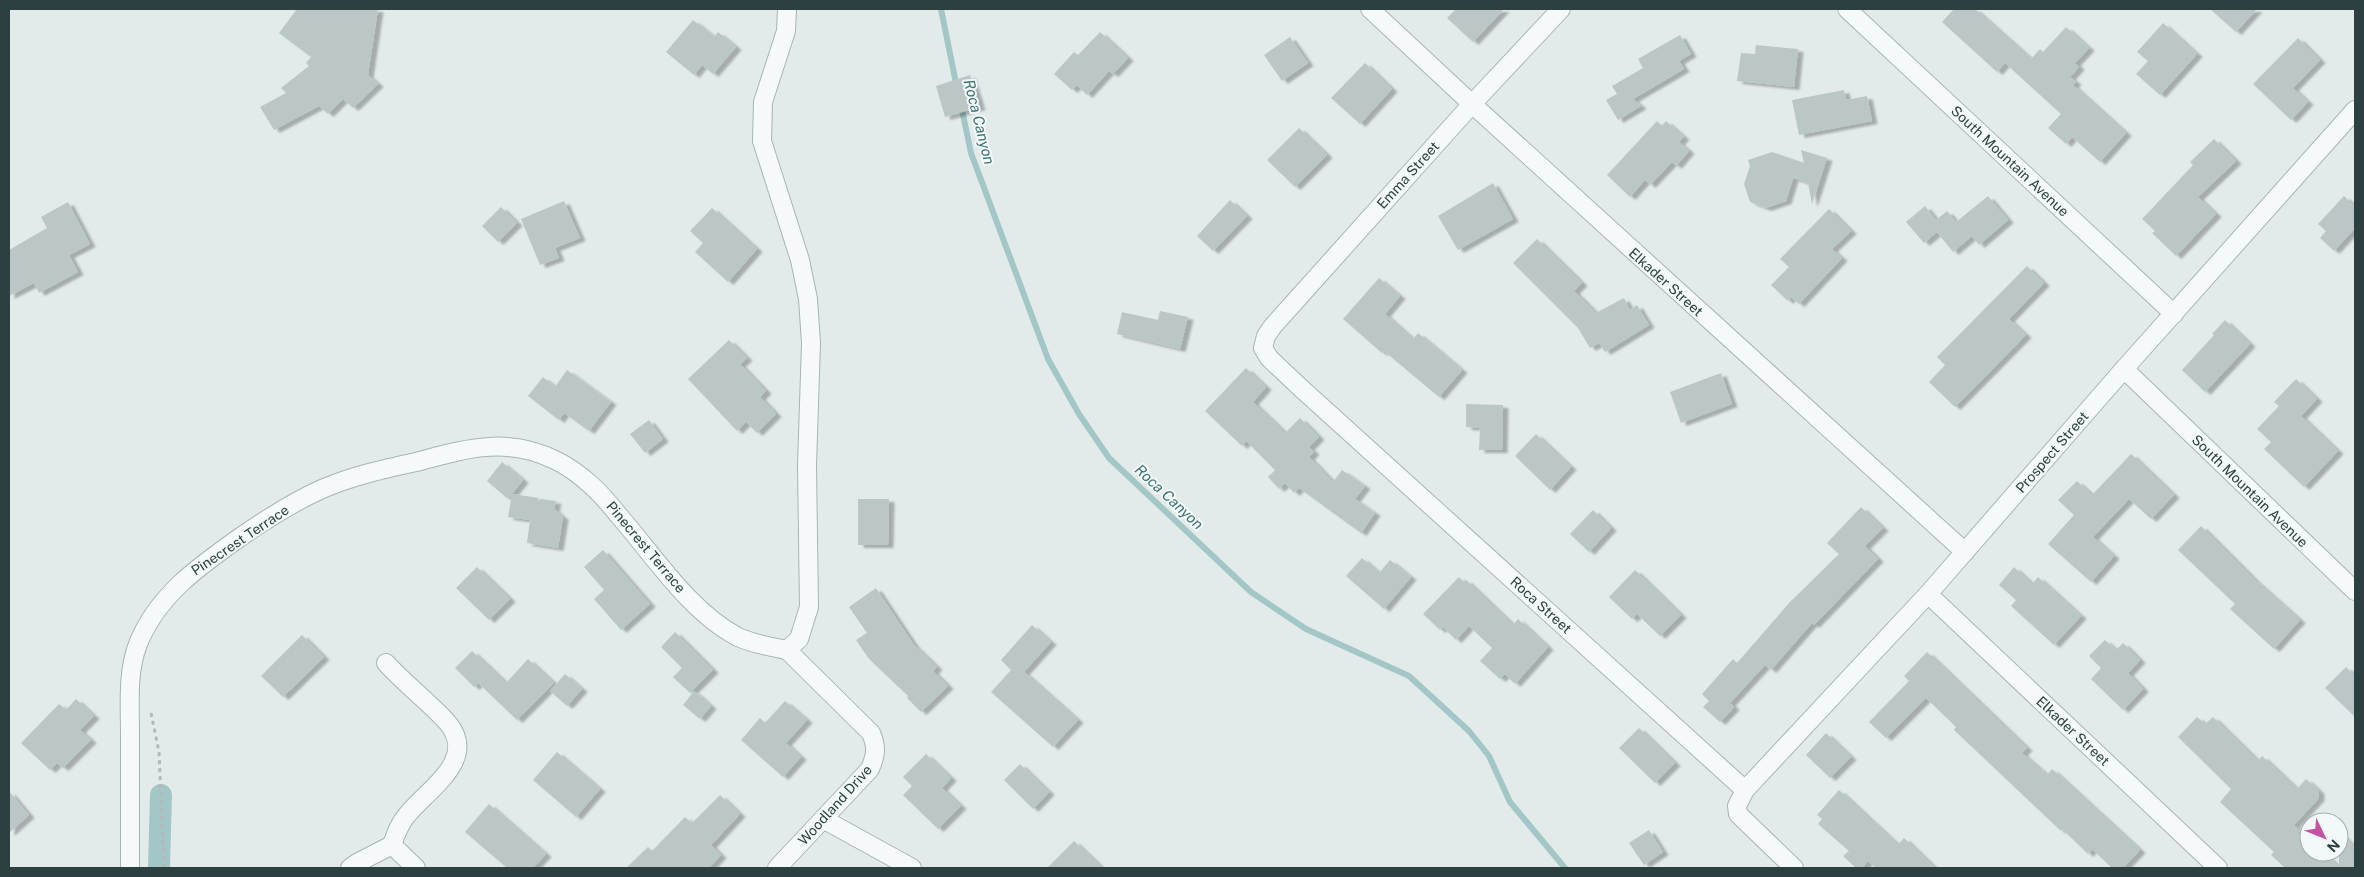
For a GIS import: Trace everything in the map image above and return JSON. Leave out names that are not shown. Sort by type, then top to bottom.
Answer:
[{"type":"street","points":[[787,9],[786,31],[763,102],[762,141],[800,260],[808,299],[811,343],[807,466],[809,607],[799,639],[787,650]]},
{"type":"street","name":"Elkader Street","points":[[1370,9],[1965,552]]},
{"type":"street","name":"Emma Street","points":[[1263,348],[1266,336],[1273,326],[1472,104],[1561,9]]},
{"type":"street","name":"South Mountain Avenue","points":[[1847,9],[2174,314]]},
{"type":"street","name":"Prospect Street","points":[[1745,790],[1928,594],[2124,369],[2355,110]]},
{"type":"street","name":"Roca Street","points":[[1263,348],[1269,358],[1303,390],[1745,790]]},
{"type":"street","name":"South Mountain Avenue","points":[[2124,369],[2355,591]]},
{"type":"street","name":"Pinecrest Terrace","points":[[130,868],[130,688],[136,647],[144,629],[158,607],[193,570],[272,516],[322,489],[356,476],[490,445],[513,447],[554,459],[575,471],[602,495],[688,596],[719,626],[740,638],[787,650]]},
{"type":"street","name":"Elkader Street","points":[[1928,594],[2218,868]]},
{"type":"street","name":"Woodland Drive","points":[[777,868],[870,769],[876,757],[876,744],[871,733],[787,650]]},
{"type":"street","points":[[350,868],[392,845],[398,827],[452,766],[459,747],[456,736],[447,723],[386,664]]},
{"type":"street","points":[[1745,790],[1737,806],[1738,814],[1794,868]]},
{"type":"street","points":[[823,819],[912,868]]},
{"type":"street","points":[[392,845],[416,868]]},
{"type":"path","points":[[149,704],[159,752],[164,868]]},
{"type":"building","points":[[297,9],[378,9],[368,75],[378,84],[353,108],[343,99],[328,114],[319,106],[274,130],[260,107],[286,93],[281,88],[309,66],[306,63],[311,57],[279,33]]},
{"type":"building","points":[[1456,9],[1504,9],[1473,42],[1447,18]]},
{"type":"building","points":[[1954,9],[1975,9],[2031,59],[2040,49],[2043,52],[2066,27],[2089,48],[2075,63],[2079,67],[2070,77],[2076,82],[2073,85],[2126,133],[2100,162],[2072,137],[2066,144],[2048,128],[2061,114],[2005,63],[1997,72],[1942,22]]},
{"type":"building","points":[[2210,9],[2257,9],[2236,32]]},
{"type":"building","points":[[693,20],[714,37],[718,32],[736,47],[713,74],[702,65],[694,75],[666,52]]},
{"type":"building","points":[[2163,23],[2197,54],[2160,95],[2136,74],[2148,61],[2137,52]]},
{"type":"building","points":[[1100,32],[1128,58],[1113,74],[1109,71],[1087,95],[1077,85],[1072,90],[1054,74],[1074,52],[1078,55]]},
{"type":"building","points":[[1680,35],[1691,54],[1679,61],[1684,69],[1633,99],[1641,106],[1618,120],[1606,100],[1617,94],[1612,86],[1643,68],[1638,59]]},
{"type":"building","points":[[1290,37],[1308,63],[1282,81],[1264,55]]},
{"type":"building","points":[[2298,38],[2320,60],[2293,88],[2308,102],[2291,120],[2253,84]]},
{"type":"building","points":[[1756,45],[1798,49],[1794,87],[1737,81],[1741,53],[1755,54]]},
{"type":"building","points":[[1365,63],[1392,89],[1360,124],[1331,98]]},
{"type":"building","points":[[970,75],[980,107],[945,117],[936,86]]},
{"type":"building","points":[[1844,90],[1846,100],[1867,96],[1872,121],[1799,135],[1792,100]]},
{"type":"building","points":[[1657,121],[1662,126],[1666,121],[1684,137],[1679,142],[1689,151],[1676,166],[1672,162],[1650,185],[1645,180],[1630,197],[1607,175]]},
{"type":"building","points":[[1299,128],[1327,155],[1295,187],[1267,160]]},
{"type":"building","points":[[2214,139],[2236,161],[2198,197],[2216,214],[2176,256],[2152,233],[2155,231],[2142,219],[2193,165],[2190,162]]},
{"type":"building","points":[[1801,150],[1827,158],[1812,204],[1808,183],[1793,178],[1786,201],[1766,208],[1750,202],[1744,184],[1750,166],[1748,160],[1772,152],[1804,163]]},
{"type":"building","points":[[1493,183],[1513,219],[1458,250],[1438,216]]},
{"type":"building","points":[[1988,196],[2008,220],[1979,245],[1972,236],[1953,252],[1937,232],[1924,243],[1906,222],[1925,206],[1936,220],[1947,211],[1956,222]]},
{"type":"building","points":[[2344,196],[2355,207],[2355,228],[2334,251],[2320,238],[2326,231],[2318,224]]},
{"type":"building","points":[[1230,200],[1247,216],[1213,251],[1197,236]]},
{"type":"building","points":[[564,201],[580,238],[555,248],[559,258],[540,265],[521,219]]},
{"type":"building","points":[[68,202],[90,244],[69,255],[78,272],[39,293],[34,283],[9,296],[9,250],[47,228],[41,217]]},
{"type":"building","points":[[501,207],[517,223],[498,242],[482,226]]},
{"type":"building","points":[[712,208],[757,249],[728,282],[695,252],[703,243],[690,231]]},
{"type":"building","points":[[1829,209],[1851,231],[1832,249],[1842,258],[1799,304],[1791,297],[1788,301],[1771,285],[1789,267],[1780,259]]},
{"type":"building","points":[[1537,239],[1582,283],[1574,291],[1596,313],[1624,298],[1630,310],[1637,305],[1649,325],[1605,352],[1599,343],[1590,348],[1578,328],[1513,263]]},
{"type":"building","points":[[2027,266],[2044,283],[2009,319],[2026,335],[1955,407],[1929,382],[1945,365],[1937,357]]},
{"type":"building","points":[[1379,278],[1400,296],[1385,314],[1413,339],[1418,333],[1462,370],[1439,397],[1384,351],[1382,353],[1343,319]]},
{"type":"building","points":[[1160,311],[1188,317],[1180,349],[1117,334],[1122,312],[1158,320]]},
{"type":"building","points":[[2225,320],[2250,344],[2205,392],[2182,370]]},
{"type":"building","points":[[729,340],[747,358],[740,364],[766,391],[760,397],[776,414],[757,433],[746,422],[737,431],[688,379]]},
{"type":"building","points":[[1246,368],[1266,387],[1253,402],[1285,433],[1300,418],[1319,437],[1309,447],[1314,452],[1309,457],[1333,482],[1342,470],[1365,486],[1355,499],[1375,513],[1361,533],[1299,488],[1294,493],[1285,483],[1279,489],[1268,477],[1275,470],[1246,441],[1242,446],[1205,411]]},
{"type":"building","points":[[567,370],[611,402],[589,431],[564,413],[559,420],[528,396],[543,377],[555,387]]},
{"type":"building","points":[[1721,373],[1732,404],[1681,423],[1670,392]]},
{"type":"building","points":[[2296,379],[2317,399],[2301,416],[2338,451],[2304,487],[2264,449],[2271,442],[2257,429],[2279,406],[2274,402]]},
{"type":"building","points":[[1466,404],[1503,405],[1502,450],[1479,450],[1480,428],[1466,427]]},
{"type":"building","points":[[649,420],[663,439],[645,453],[630,434]]},
{"type":"building","points":[[1536,434],[1571,467],[1550,490],[1515,456]]},
{"type":"building","points":[[2131,454],[2174,495],[2151,519],[2129,499],[2093,537],[2114,556],[2091,582],[2048,544],[2074,515],[2058,500],[2077,481],[2092,495]]},
{"type":"building","points":[[502,462],[523,480],[508,499],[487,481]]},
{"type":"building","points":[[512,494],[539,498],[536,502],[541,499],[556,501],[554,509],[563,517],[558,548],[527,543],[530,520],[508,517]]},
{"type":"building","points":[[858,499],[889,499],[888,545],[858,545]]},
{"type":"building","points":[[1861,507],[1883,528],[1865,546],[1878,559],[1814,625],[1812,623],[1771,670],[1765,665],[1730,703],[1734,707],[1720,722],[1703,707],[1709,701],[1702,694],[1733,659],[1737,663],[1789,603],[1839,554],[1827,543]]},
{"type":"building","points":[[1593,510],[1611,528],[1589,552],[1570,534]]},
{"type":"building","points":[[2201,526],[2256,581],[2300,620],[2274,649],[2230,609],[2235,604],[2178,550]]},
{"type":"building","points":[[603,550],[650,604],[621,630],[594,599],[604,590],[584,567]]},
{"type":"building","points":[[1362,558],[1379,573],[1390,560],[1411,577],[1384,609],[1346,576]]},
{"type":"building","points":[[477,567],[510,599],[489,620],[456,588]]},
{"type":"building","points":[[2014,567],[2032,584],[2038,577],[2081,616],[2054,645],[2011,606],[2016,600],[1999,585]]},
{"type":"building","points":[[1635,570],[1681,615],[1660,636],[1637,614],[1632,619],[1609,597]]},
{"type":"building","points":[[1459,577],[1464,582],[1466,580],[1513,625],[1518,619],[1548,647],[1515,684],[1505,674],[1500,679],[1480,661],[1492,648],[1469,626],[1456,640],[1443,627],[1440,630],[1423,614]]},
{"type":"building","points":[[876,588],[914,645],[937,667],[933,671],[948,686],[921,712],[907,698],[908,696],[869,659],[856,640],[867,633],[849,607]]},
{"type":"building","points":[[1032,625],[1051,642],[1024,672],[1078,720],[1053,747],[991,692],[1011,670],[1001,660]]},
{"type":"building","points":[[675,632],[713,670],[690,693],[673,677],[682,668],[661,647]]},
{"type":"building","points":[[302,635],[324,657],[283,697],[261,676]]},
{"type":"building","points":[[2105,640],[2116,650],[2123,643],[2140,660],[2128,673],[2143,689],[2123,710],[2091,679],[2101,668],[2089,656]]},
{"type":"building","points":[[472,651],[506,683],[528,659],[554,683],[517,720],[478,683],[474,687],[455,668]]},
{"type":"building","points":[[1927,652],[2027,748],[2022,753],[2047,775],[2052,769],[2140,850],[2123,868],[2112,868],[2092,849],[2088,854],[2062,829],[2061,831],[1954,730],[1956,727],[1926,698],[1886,738],[1869,722],[1909,681],[1904,676]]},
{"type":"building","points":[[2346,667],[2355,676],[2355,717],[2325,688]]},
{"type":"building","points":[[565,674],[582,689],[567,706],[550,691]]},
{"type":"building","points":[[694,691],[711,706],[700,719],[683,705]]},
{"type":"building","points":[[76,699],[94,716],[80,730],[91,740],[63,768],[57,763],[50,770],[21,743],[59,704],[66,710]]},
{"type":"building","points":[[785,701],[807,720],[786,743],[801,757],[783,777],[741,740],[760,718],[765,723]]},
{"type":"building","points":[[2197,717],[2205,724],[2213,717],[2258,761],[2262,756],[2297,789],[2306,779],[2319,791],[2319,798],[2306,812],[2299,812],[2299,820],[2294,825],[2299,830],[2299,862],[2334,862],[2339,867],[2339,862],[2349,862],[2349,841],[2355,847],[2355,868],[2285,868],[2271,855],[2274,852],[2220,802],[2231,789],[2178,737]]},
{"type":"building","points":[[1639,728],[1675,763],[1655,783],[1619,748]]},
{"type":"building","points":[[1826,733],[1851,757],[1830,778],[1806,755]]},
{"type":"building","points":[[557,752],[600,789],[576,817],[533,780]]},
{"type":"building","points":[[926,754],[951,778],[942,788],[961,806],[938,829],[903,795],[912,786],[903,777]]},
{"type":"building","points":[[1020,764],[1049,792],[1033,809],[1004,780]]},
{"type":"building","points":[[1839,790],[1898,845],[1904,838],[1935,868],[1876,868],[1868,861],[1862,868],[1856,868],[1843,856],[1849,851],[1818,824],[1822,819],[1817,815]]},
{"type":"building","points":[[9,791],[29,815],[9,833]]},
{"type":"building","points":[[720,795],[740,814],[711,845],[721,855],[709,868],[626,868],[648,847],[652,851],[685,817],[692,823]]},
{"type":"building","points":[[489,804],[546,854],[533,868],[507,868],[465,832]]},
{"type":"building","points":[[1649,830],[1663,852],[1644,865],[1629,843]]},
{"type":"building","points":[[1074,841],[1102,868],[1047,868]]},
{"type":"waterway","name":"Roca Canyon","points":[[941,9],[957,88]]},
{"type":"waterway","name":"Roca Canyon","points":[[961,105],[971,153],[1048,359],[1079,414],[1109,458],[1251,592],[1306,629],[1409,676],[1469,731],[1489,756],[1510,802],[1565,868]]},
{"type":"waterway","points":[[159,868],[161,795]]}]
